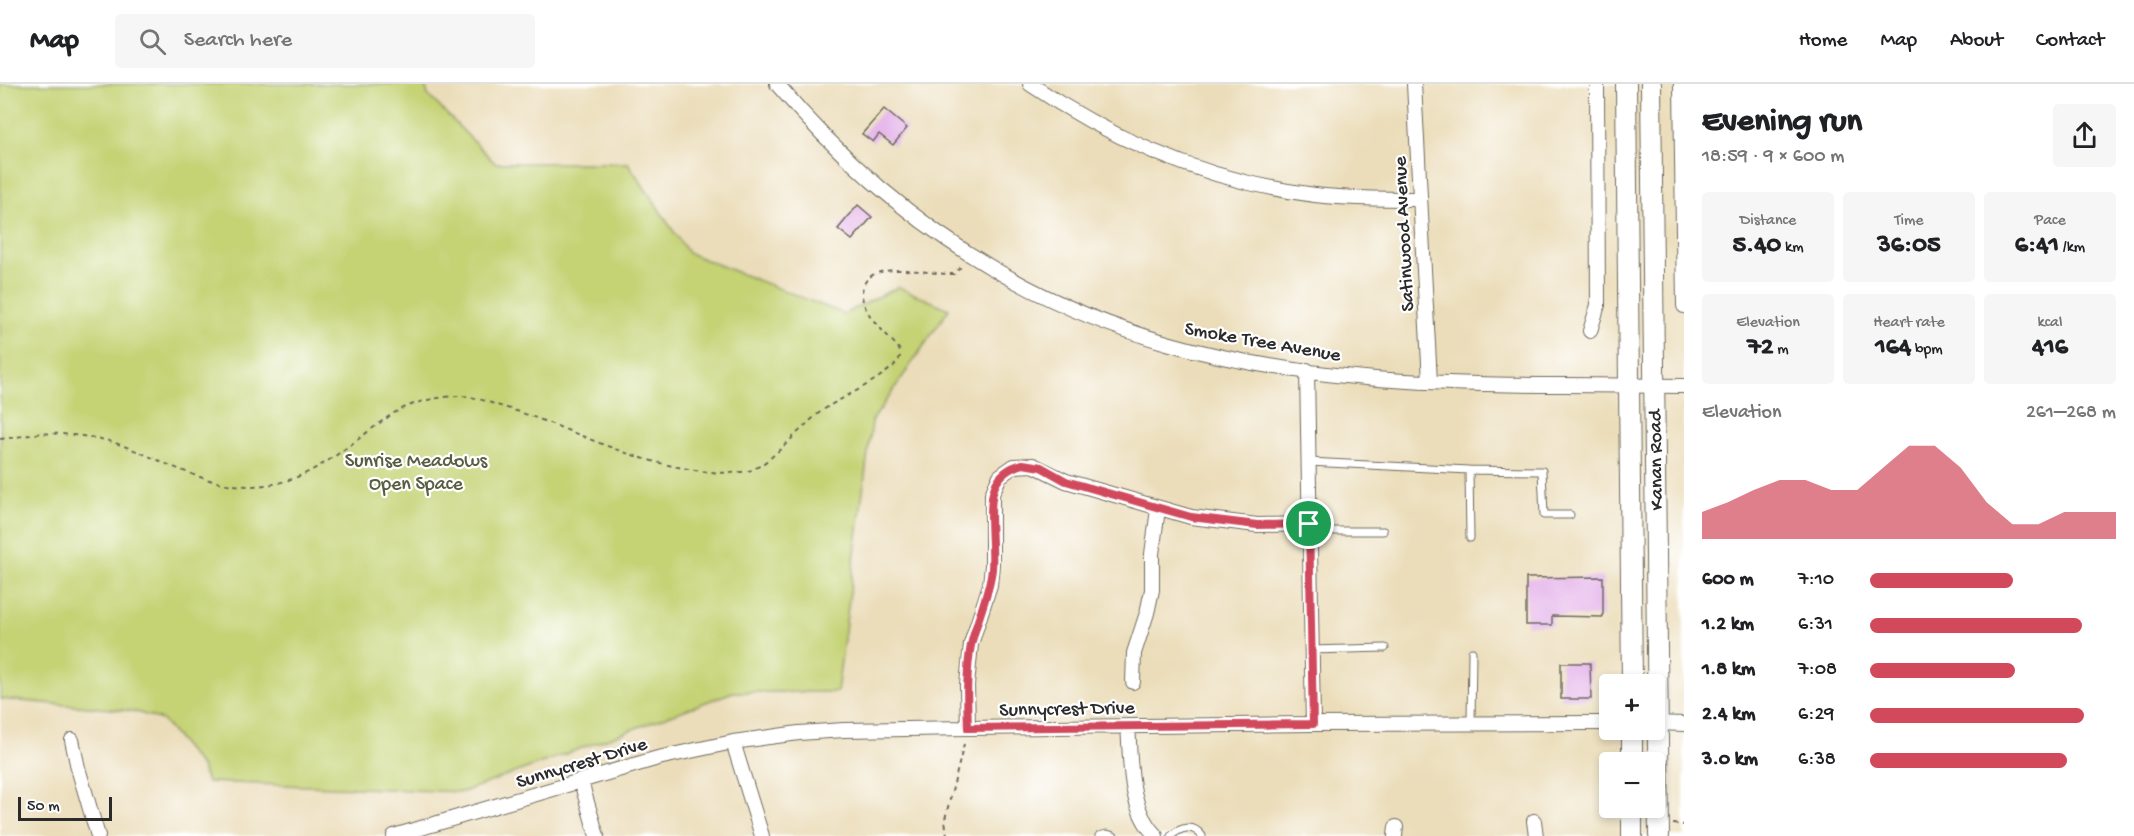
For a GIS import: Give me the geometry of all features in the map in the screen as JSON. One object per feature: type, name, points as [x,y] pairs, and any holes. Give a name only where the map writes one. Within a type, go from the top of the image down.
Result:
[{"type":"main road","name":"Kanan Road","points":[[1626,84],[1632,674]]},
{"type":"main road","name":"Kanan Road","points":[[1651,84],[1655,674]]},
{"type":"main road","name":"Kanan Road","points":[[1656,740],[1659,836]]},
{"type":"main road","points":[[1632,818],[1632,836]]},
{"type":"street","name":"Smoke Tree Avenue","points":[[777,84],[811,124],[874,185],[921,222],[1032,290],[1120,328],[1213,355],[1307,370],[1430,382],[1684,386]]},
{"type":"street","points":[[1030,84],[1067,109],[1115,136],[1162,157],[1211,174],[1265,187],[1316,195],[1367,199],[1420,199]]},
{"type":"street","name":"Satinwood Avenue","points":[[1414,84],[1430,382]]},
{"type":"street","points":[[1590,331],[1598,305],[1597,84]]},
{"type":"street","points":[[1681,84],[1684,306]]},
{"type":"street","points":[[1307,370],[1313,724]]},
{"type":"street","points":[[968,728],[967,685],[970,654],[990,585],[992,494],[995,485],[1014,466],[1033,465],[1066,481],[1191,517],[1227,523],[1309,528]]},
{"type":"street","points":[[1133,682],[1134,653],[1152,590],[1152,554],[1158,509]]},
{"type":"street","name":"Sunnycrest Drive","points":[[394,836],[431,831],[658,758],[733,742],[844,730],[1599,723]]},
{"type":"street","points":[[1665,723],[1684,723]]},
{"type":"street","points":[[1128,726],[1135,798],[1142,819],[1154,836]]},
{"type":"street","points":[[72,740],[98,836]]},
{"type":"street","points":[[733,742],[762,836]]},
{"type":"street","points":[[580,782],[597,836]]},
{"type":"street","points":[[1534,821],[1536,836]]},
{"type":"lane","points":[[1308,462],[1469,470],[1542,471],[1544,515],[1570,515]]},
{"type":"lane","points":[[1469,470],[1470,538]]},
{"type":"lane","points":[[1309,528],[1383,531]]},
{"type":"lane","points":[[1311,650],[1384,648]]},
{"type":"lane","points":[[1471,723],[1472,652]]},
{"type":"lane","points":[[1171,836],[1176,831],[1189,827],[1198,830],[1202,836]]},
{"type":"lane","points":[[1099,836],[1107,834],[1114,836]]},
{"type":"path","points":[[0,439],[49,434],[92,438],[127,448],[210,482],[246,486],[265,485],[285,482],[314,470],[364,437],[396,412],[450,396],[466,396],[522,412],[646,459],[709,471],[736,473],[751,470],[770,457],[815,415],[888,372],[898,361],[899,349],[869,315],[864,304],[861,294],[864,284],[871,275],[886,270],[954,274],[970,254]]},
{"type":"path","points":[[947,836],[945,819],[968,728]]},
{"type":"green space","name":"Sunrise Meadows Open Space","points":[[0,84],[425,84],[428,95],[495,163],[628,163],[688,253],[844,314],[898,287],[949,309],[872,421],[837,692],[733,692],[463,792],[207,782],[202,768],[162,720],[133,711],[0,699]]},
{"type":"building","points":[[884,109],[907,128],[893,145],[879,134],[873,142],[862,134]]},
{"type":"building","points":[[858,205],[872,217],[852,240],[838,229]]},
{"type":"building","points":[[1603,577],[1603,617],[1552,616],[1552,625],[1526,625],[1526,578]]},
{"type":"building","points":[[1561,663],[1590,663],[1591,699],[1561,699]]},
{"type":"route","points":[[1023,464],[1041,467],[1066,481],[1191,517],[1257,525],[1309,524],[1313,724],[968,728],[967,685],[971,644],[990,585],[992,494],[1000,476],[1014,466],[1023,464]]}]
